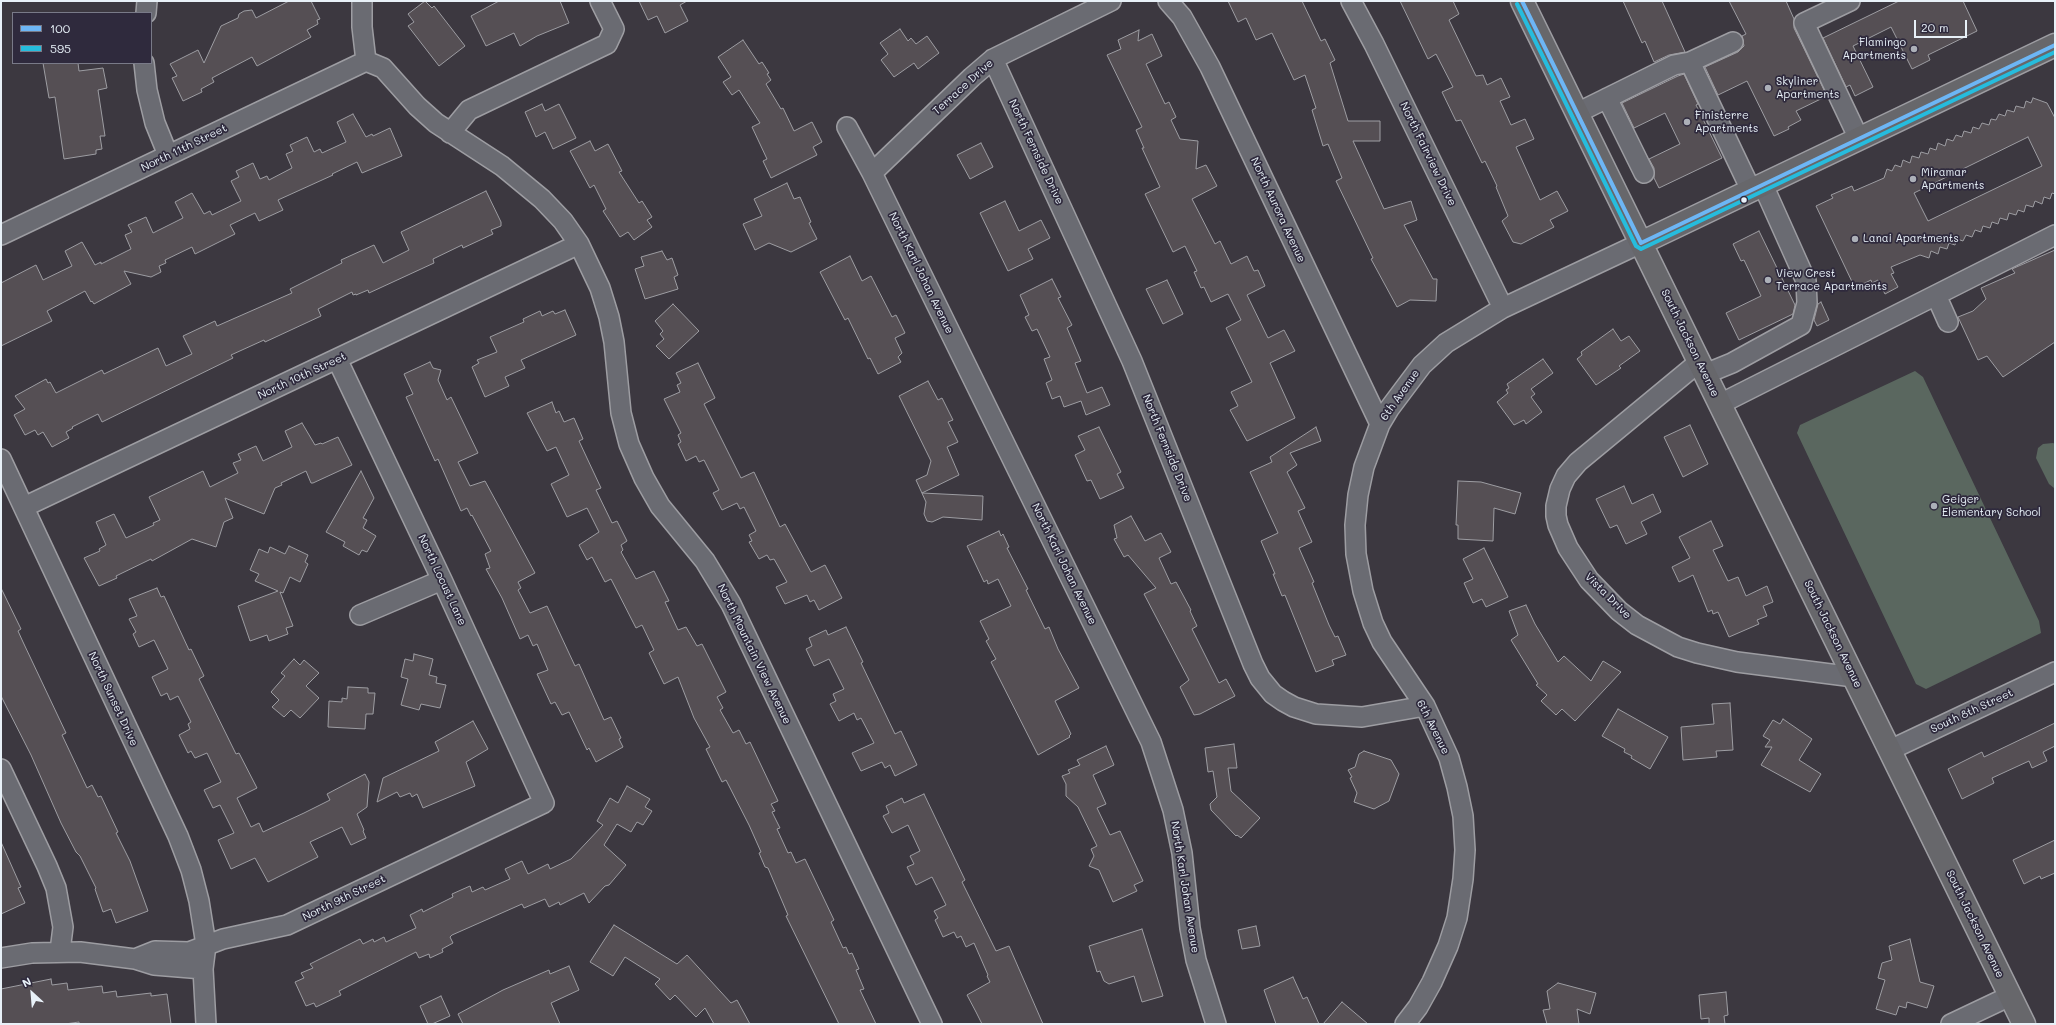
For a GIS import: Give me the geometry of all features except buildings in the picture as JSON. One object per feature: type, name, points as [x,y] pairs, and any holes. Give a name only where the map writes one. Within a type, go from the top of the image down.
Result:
[{"type":"main road","name":"South Jackson Avenue","points":[[1522,1],[2024,1024]]},
{"type":"main road","name":"6th Avenue","points":[[1641,243],[2055,45]]},
{"type":"street","points":[[146,12],[147,1]]},
{"type":"street","points":[[362,1],[362,27],[366,61]]},
{"type":"street","points":[[450,133],[469,110],[607,44],[614,29],[600,1]]},
{"type":"street","name":"Terrace Drive","points":[[872,173],[972,77],[993,59],[1111,1]]},
{"type":"street","name":"North Aurora Avenue","points":[[1168,1],[1182,16],[1210,67],[1380,424]]},
{"type":"street","name":"North Fairview Drive","points":[[1351,1],[1369,33],[1503,308]]},
{"type":"street","points":[[1850,1],[1804,23],[1859,139]]},
{"type":"street","points":[[1577,113],[1674,65],[1690,62],[1733,42]]},
{"type":"street","name":"North Fernside Drive","points":[[993,59],[1132,361],[1260,678],[1273,694],[1283,701],[1300,709],[1316,714],[1362,717],[1425,706]]},
{"type":"street","name":"North Mountain View Avenue","points":[[366,61],[383,68],[417,106],[450,133],[502,166],[542,199],[563,221],[579,244],[600,288],[609,317],[614,342],[621,413],[630,444],[644,478],[660,506],[705,561],[731,604],[932,1024]]},
{"type":"street","name":"North 11th Street","points":[[1,235],[366,61]]},
{"type":"street","name":"Vista Drive","points":[[1690,62],[1806,280],[1807,303],[1800,325],[1732,363],[1702,368],[1578,462],[1566,476],[1560,489],[1556,516],[1568,548],[1589,580],[1619,611],[1637,625],[1672,644],[1697,654],[1737,662],[1854,677]]},
{"type":"street","points":[[144,64],[155,123],[168,155]]},
{"type":"street","points":[[1608,98],[1644,173]]},
{"type":"street","name":"North Karl Johan Avenue","points":[[847,127],[872,173],[1151,742],[1173,810],[1182,853],[1190,928],[1196,960],[1216,1024]]},
{"type":"street","points":[[1720,404],[2055,235]]},
{"type":"street","name":"6th Avenue","points":[[1405,1024],[1429,988],[1448,946],[1457,918],[1464,879],[1464,836],[1457,786],[1449,758],[1425,706],[1393,660],[1373,623],[1363,591],[1356,554],[1355,525],[1358,495],[1364,467],[1380,424],[1403,388],[1422,366],[1446,343],[1503,308],[1641,243]]},
{"type":"street","name":"North 10th Street","points":[[24,507],[579,244]]},
{"type":"street","points":[[1936,296],[1948,322]]},
{"type":"street","name":"North Locust Lane","points":[[337,359],[442,580],[544,803]]},
{"type":"street","name":"North Sunset Drive","points":[[1,459],[178,836],[191,870],[199,901],[206,945],[203,969],[206,1024]]},
{"type":"street","points":[[360,615],[442,580]]},
{"type":"street","name":"South 8th Street","points":[[1890,750],[2055,672]]},
{"type":"street","points":[[1,769],[56,888],[63,927],[60,951]]},
{"type":"street","name":"North 9th Street","points":[[135,959],[155,951],[189,952],[206,945],[287,925],[544,803]]},
{"type":"street","name":"North 9th Street","points":[[1,958],[17,954],[60,951],[80,952],[135,959],[154,965],[203,969]]},
{"type":"street","points":[[1952,1024],[2010,996]]},
{"type":"shaded area","points":[[1915,371],[1923,377],[2039,621],[2041,633],[1926,689],[1916,684],[1797,433],[1800,425]]},
{"type":"shaded area","points":[[2043,444],[2055,444],[2054,488],[2049,484],[2036,458],[2038,448]]},
{"type":"transit line","name":"100","points":[[1522,1],[1641,243]]},
{"type":"transit line","name":"595","points":[[1517,4],[1636,246],[1641,249],[2055,52]]},
{"type":"transit line","name":"100","points":[[1641,243],[2055,45]]},
{"type":"place","name":"Flamingo Apartments","points":[[1914,49]]},
{"type":"place","name":"Skyliner Apartments","points":[[1768,88]]},
{"type":"place","name":"Finisterre Apartments","points":[[1687,122]]},
{"type":"place","name":"Miramar Apartments","points":[[1913,179]]},
{"type":"place","name":"Lanai Apartments","points":[[1855,239]]},
{"type":"place","name":"View Crest Terrace Apartments","points":[[1768,280]]},
{"type":"place","name":"Geiger Elementary School","points":[[1934,506]]}]
